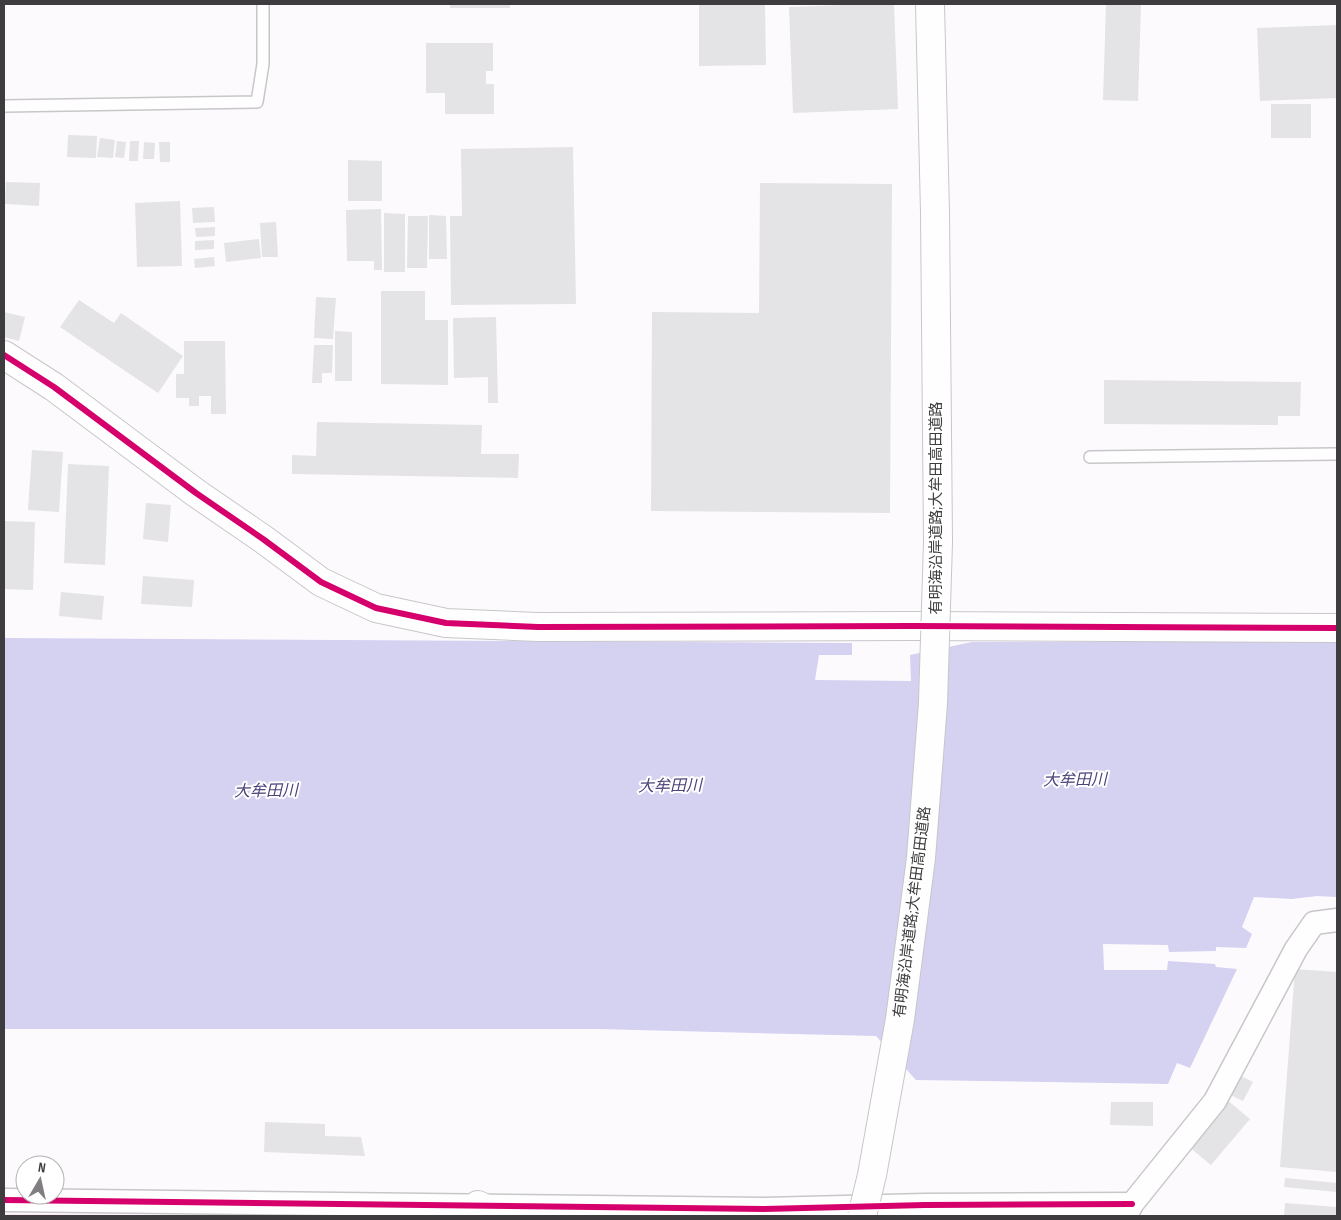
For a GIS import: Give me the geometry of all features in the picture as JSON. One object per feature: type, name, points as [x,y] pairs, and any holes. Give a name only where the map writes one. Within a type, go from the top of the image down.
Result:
[{"type":"main road","name":"有明海沿岸道路;大牟田高田道路","points":[[862,1216],[872,1175],[900,1019],[921,858],[933,703],[938,542],[935,212],[930,4]]},
{"type":"main road","points":[[4,355],[54,387],[196,493],[321,582],[376,608],[446,623],[538,627],[1337,628]]},
{"type":"street","points":[[4,1200],[490,1211],[764,1209],[925,1205],[1129,1210],[1215,1101],[1296,949],[1314,923],[1337,920]]},
{"type":"lane","points":[[4,106],[257,102],[262,64],[263,4]]},
{"type":"lane","points":[[1090,457],[1337,454]]},
{"type":"shaded area","points":[[4,1214],[276,1216],[4,1216]]},
{"type":"water","name":"大牟田川","points":[[4,638],[852,643],[852,655],[819,655],[815,680],[911,681],[910,655],[972,642],[1337,642],[1337,897],[1317,896],[1292,899],[1254,897],[1242,927],[1252,934],[1246,948],[1216,947],[1216,951],[1169,952],[1168,945],[1103,944],[1104,970],[1167,970],[1168,961],[1215,964],[1216,967],[1237,969],[1190,1068],[1177,1063],[1168,1084],[916,1080],[876,1036],[598,1029],[4,1029]]},
{"type":"building","points":[[450,4],[510,4],[510,8],[450,8]]},
{"type":"building","points":[[699,4],[765,4],[766,65],[699,66]]},
{"type":"building","points":[[894,4],[898,109],[793,113],[789,7]]},
{"type":"building","points":[[1106,4],[1141,4],[1138,101],[1103,100]]},
{"type":"building","points":[[1337,25],[1337,98],[1260,101],[1257,28]]},
{"type":"building","points":[[426,43],[493,43],[493,71],[486,71],[486,84],[494,84],[494,114],[445,114],[445,93],[426,93]]},
{"type":"building","points":[[1271,104],[1311,104],[1311,138],[1271,138]]},
{"type":"building","points":[[68,135],[97,136],[96,158],[67,157]]},
{"type":"building","points":[[100,138],[115,140],[113,158],[97,157]]},
{"type":"building","points":[[117,141],[126,142],[124,158],[115,157]]},
{"type":"building","points":[[130,141],[139,141],[138,161],[129,161]]},
{"type":"building","points":[[144,142],[155,143],[154,159],[143,159]]},
{"type":"building","points":[[159,142],[170,142],[170,162],[160,162]]},
{"type":"building","points":[[573,147],[576,304],[451,305],[450,216],[462,216],[461,149]]},
{"type":"building","points":[[348,160],[382,161],[382,201],[348,201]]},
{"type":"building","points":[[6,182],[40,183],[39,206],[5,204]]},
{"type":"building","points":[[760,183],[892,184],[890,513],[651,511],[652,312],[759,313]]},
{"type":"building","points":[[180,201],[182,266],[137,267],[135,203]]},
{"type":"building","points":[[214,207],[215,222],[193,223],[192,208]]},
{"type":"building","points":[[381,209],[382,270],[374,270],[374,261],[347,261],[346,210]]},
{"type":"building","points":[[384,213],[405,214],[405,272],[384,272]]},
{"type":"building","points":[[429,215],[446,216],[447,259],[429,259]]},
{"type":"building","points":[[408,216],[428,216],[427,268],[407,268]]},
{"type":"building","points":[[276,222],[278,257],[262,257],[260,223]]},
{"type":"building","points":[[215,227],[215,236],[196,237],[195,228]]},
{"type":"building","points":[[259,239],[261,258],[226,262],[224,243]]},
{"type":"building","points":[[214,240],[214,249],[195,250],[195,241]]},
{"type":"building","points":[[214,257],[215,266],[195,268],[194,259]]},
{"type":"building","points":[[381,291],[425,291],[425,320],[448,320],[448,385],[381,384]]},
{"type":"building","points":[[316,297],[336,298],[333,339],[314,338]]},
{"type":"building","points":[[79,300],[114,323],[121,313],[183,356],[158,393],[60,327]]},
{"type":"building","points":[[4,312],[25,317],[19,341],[4,337]]},
{"type":"building","points":[[496,317],[498,403],[488,403],[488,377],[454,378],[453,318]]},
{"type":"building","points":[[335,331],[352,332],[352,381],[335,381]]},
{"type":"building","points":[[184,341],[225,341],[226,414],[211,414],[211,396],[199,396],[199,406],[189,406],[189,398],[176,398],[176,374],[184,374]]},
{"type":"building","points":[[314,345],[333,345],[332,373],[322,373],[322,383],[312,383]]},
{"type":"building","points":[[1104,380],[1301,382],[1300,416],[1278,416],[1278,425],[1104,424]]},
{"type":"building","points":[[317,422],[482,425],[481,454],[519,454],[518,478],[292,474],[292,455],[316,456]]},
{"type":"building","points":[[32,450],[63,452],[59,512],[28,510]]},
{"type":"building","points":[[68,464],[109,466],[105,565],[64,563]]},
{"type":"building","points":[[146,503],[171,505],[168,542],[143,539]]},
{"type":"building","points":[[4,521],[35,522],[33,590],[4,589]]},
{"type":"building","points":[[143,576],[194,580],[192,607],[141,604]]},
{"type":"building","points":[[61,592],[104,596],[102,620],[59,616]]},
{"type":"building","points":[[1295,969],[1337,972],[1337,1172],[1280,1167]]},
{"type":"building","points":[[1237,1074],[1253,1082],[1243,1101],[1228,1094]]},
{"type":"building","points":[[1227,1100],[1250,1119],[1211,1165],[1188,1146]]},
{"type":"building","points":[[1111,1102],[1153,1102],[1153,1126],[1110,1125]]},
{"type":"building","points":[[265,1122],[325,1124],[325,1136],[361,1137],[365,1156],[264,1152]]},
{"type":"building","points":[[1285,1178],[1337,1183],[1337,1192],[1284,1187]]},
{"type":"building","points":[[1285,1203],[1337,1207],[1337,1216],[1284,1216]]},
{"type":"cycle path","points":[[4,355],[54,387],[196,493],[321,582],[376,608],[446,623],[538,627],[1337,628]]},
{"type":"cycle path","points":[[4,1200],[764,1209],[925,1205],[1132,1204]]}]
